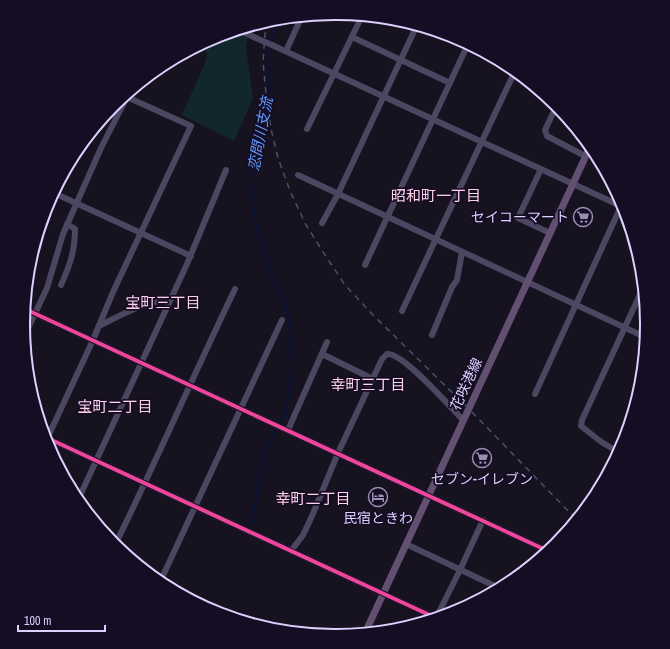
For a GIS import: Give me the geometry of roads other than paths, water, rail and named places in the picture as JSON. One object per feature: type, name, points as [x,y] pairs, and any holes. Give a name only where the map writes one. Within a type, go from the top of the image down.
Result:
[{"type":"main road","name":"花咲港線","points":[[368,627],[586,156]]},
{"type":"street","points":[[307,129],[359,21]]},
{"type":"street","points":[[286,51],[299,23]]},
{"type":"street","points":[[322,223],[338,194],[415,30]]},
{"type":"street","points":[[246,33],[613,202]]},
{"type":"street","points":[[352,37],[450,83]]},
{"type":"street","points":[[365,265],[466,49]]},
{"type":"street","points":[[402,311],[512,77]]},
{"type":"street","points":[[50,430],[93,340],[113,292],[191,126],[133,97]]},
{"type":"street","points":[[30,324],[47,288],[58,247],[67,224],[101,148],[122,107]]},
{"type":"street","points":[[553,113],[545,130],[548,136],[586,156]]},
{"type":"street","points":[[541,169],[518,218],[550,233]]},
{"type":"street","points":[[81,493],[191,256],[226,170]]},
{"type":"street","points":[[298,175],[639,334]]},
{"type":"street","points":[[60,196],[191,256]]},
{"type":"street","points":[[535,394],[618,214]]},
{"type":"street","points":[[61,285],[70,266],[74,249],[75,229],[67,224]]},
{"type":"street","points":[[432,336],[452,287],[457,280],[462,252]]},
{"type":"street","points":[[118,538],[235,289]]},
{"type":"street","points":[[613,449],[581,426],[582,420],[638,298]]},
{"type":"street","points":[[99,326],[160,300],[171,299]]},
{"type":"street","points":[[31,311],[541,548]]},
{"type":"street","points":[[163,576],[282,320]]},
{"type":"street","points":[[288,430],[327,342]]},
{"type":"street","points":[[322,354],[374,379]]},
{"type":"street","points":[[291,551],[303,535],[338,453],[374,379],[382,358],[387,354],[395,356],[427,382],[463,420]]},
{"type":"street","points":[[54,442],[428,614]]},
{"type":"street","points":[[440,611],[483,520]]},
{"type":"street","points":[[406,544],[492,585]]},
{"type":"waterway","name":"恋問川支流","points":[[271,43],[273,27]]},
{"type":"waterway","name":"恋問川支流","points":[[270,47],[267,113],[255,153],[251,180],[256,226],[270,273],[285,301],[289,323],[292,370],[286,413],[279,424]]},
{"type":"waterway","name":"恋問川支流","points":[[252,524],[266,449],[277,427]]},
{"type":"railway","points":[[265,28],[263,62],[271,129],[278,158],[290,191],[306,225],[345,285],[572,515]]},
{"type":"place","name":"セイコーマート","points":[[583,217]]},
{"type":"place","name":"セブン-イレブン","points":[[482,458]]},
{"type":"place","name":"民宿ときわ","points":[[378,497]]},
{"type":"district","name":"昭和町一丁目","points":[[436,195]]},
{"type":"district","name":"宝町三丁目","points":[[163,302]]},
{"type":"district","name":"幸町三丁目","points":[[368,384]]},
{"type":"district","name":"宝町二丁目","points":[[115,406]]},
{"type":"district","name":"幸町二丁目","points":[[313,498]]}]
